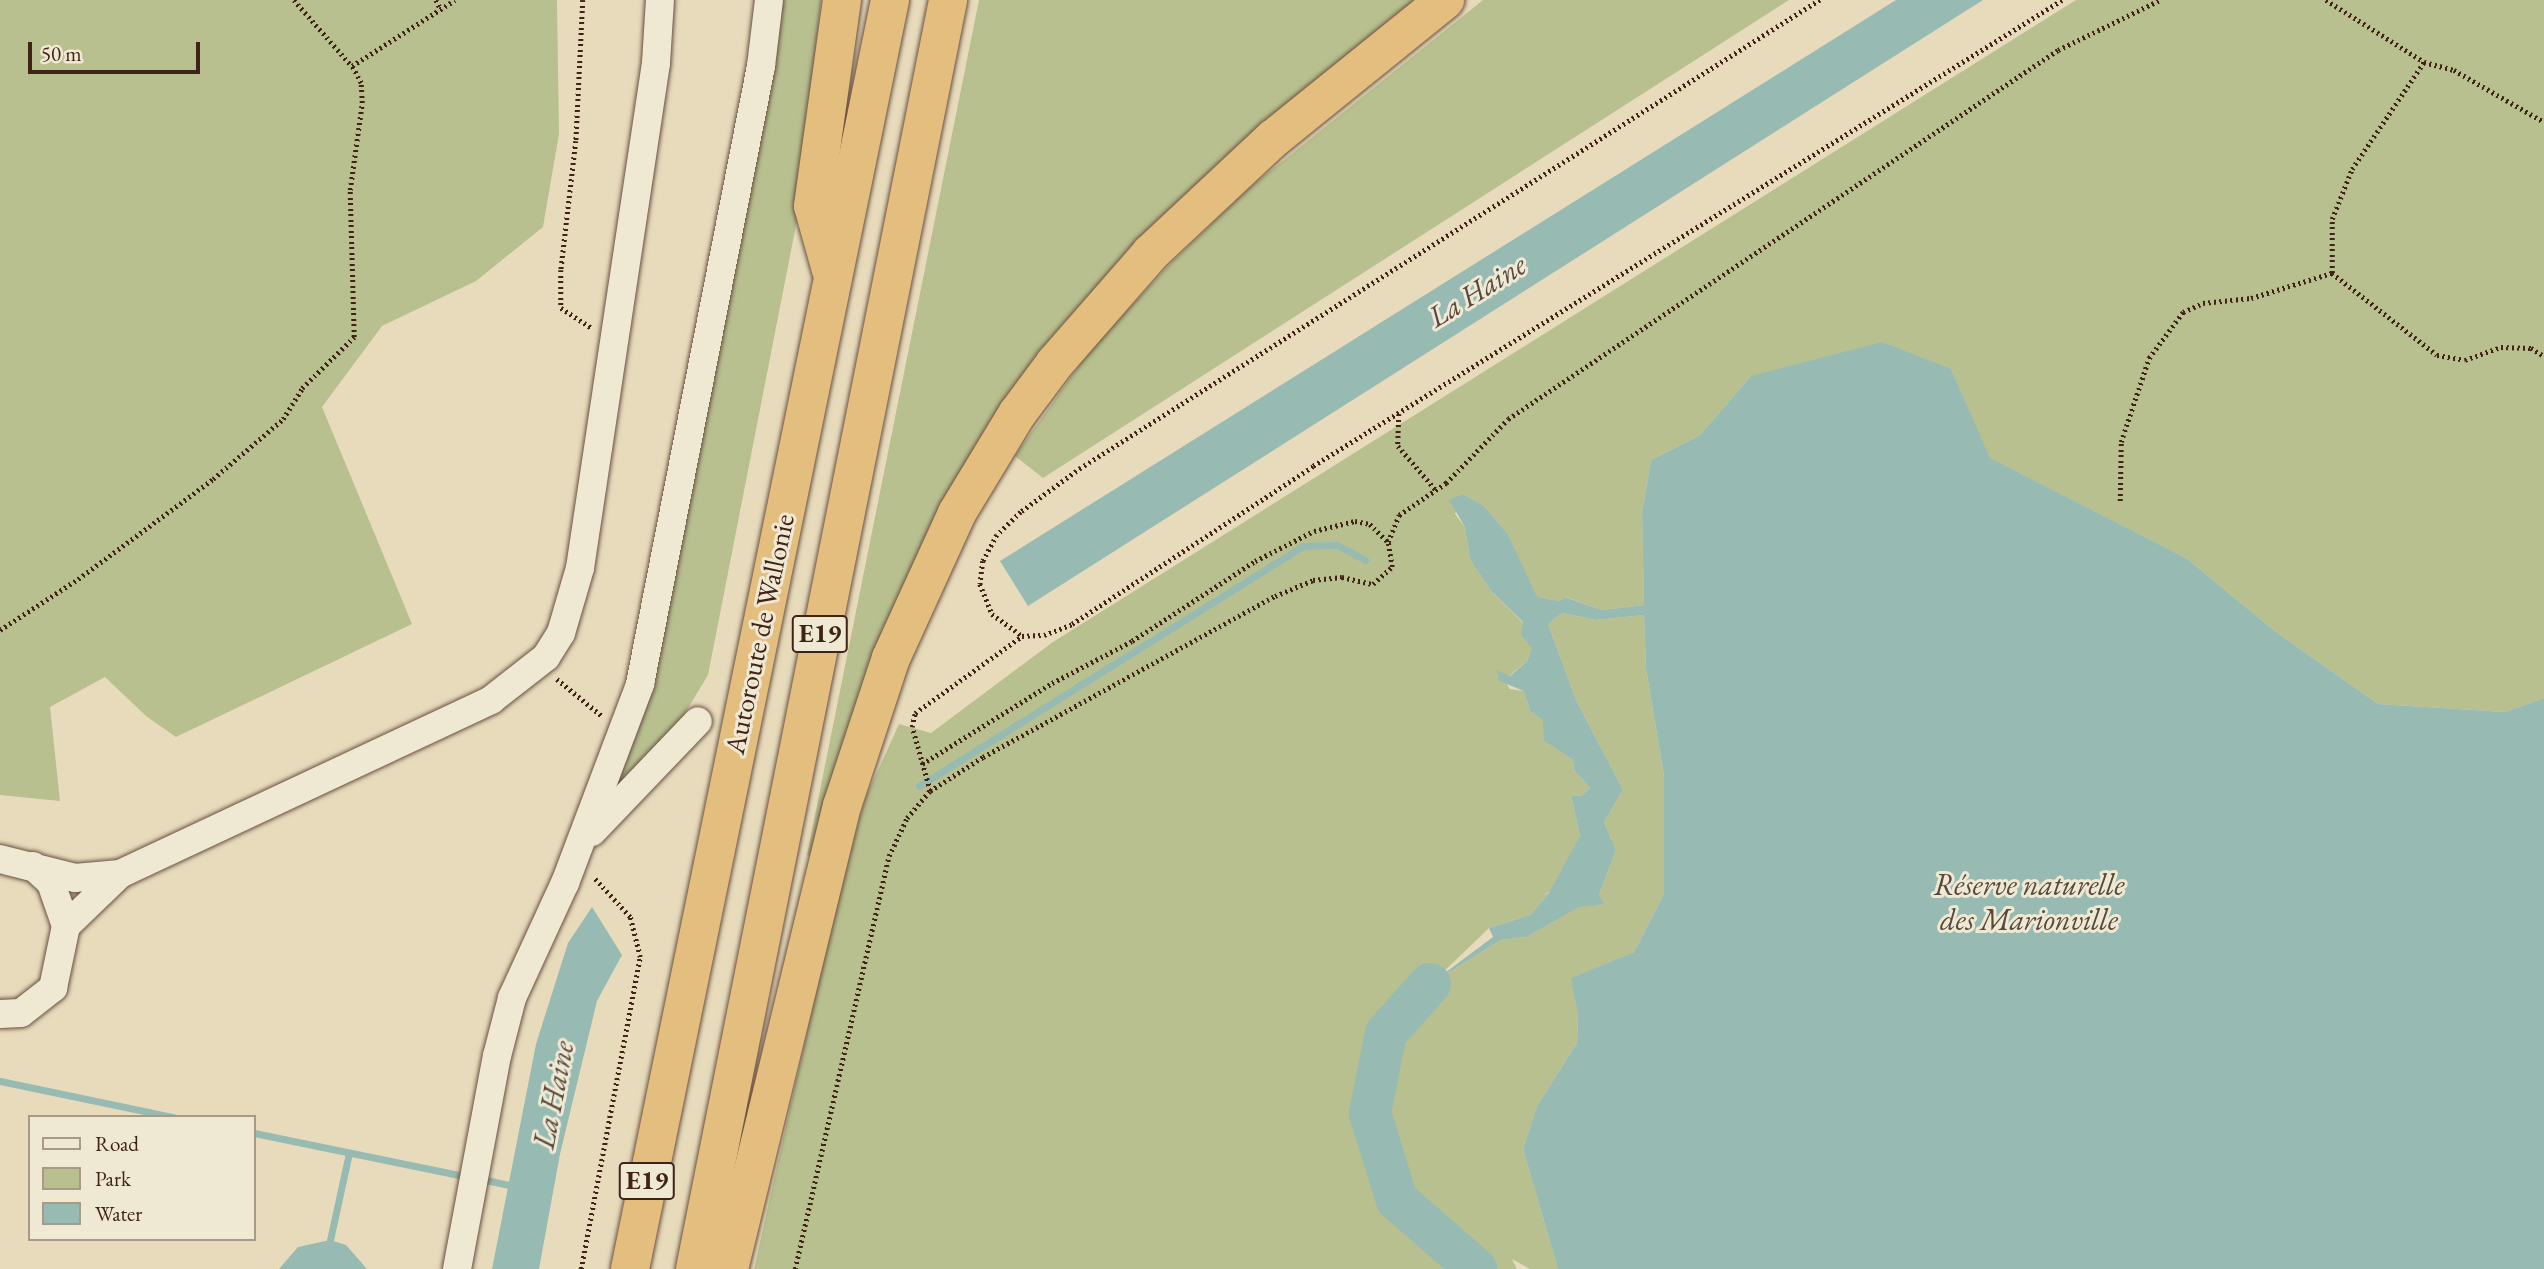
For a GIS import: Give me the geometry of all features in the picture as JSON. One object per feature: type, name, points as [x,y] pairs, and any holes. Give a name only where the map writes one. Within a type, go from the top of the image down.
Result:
[{"type":"highway","name":"Autoroute de Wallonie","points":[[630,1269],[890,0]]},
{"type":"highway","name":"Autoroute de Wallonie","points":[[695,1269],[948,0]]},
{"type":"highway","points":[[729,1269],[842,806],[891,658],[957,513],[1017,414],[1055,363],[1151,253],[1274,138],[1445,0]]},
{"type":"highway","points":[[832,275],[813,206],[837,8]]},
{"type":"street","points":[[66,926],[120,874],[491,700],[546,657],[572,608],[656,63],[660,0]]},
{"type":"street","points":[[457,1269],[473,1179],[512,999],[575,858],[640,684],[660,599],[761,66],[769,0]]},
{"type":"street","points":[[575,858],[598,824],[698,721]]},
{"type":"street","points":[[0,859],[75,878],[120,874]]},
{"type":"street","points":[[0,1014],[28,1009],[53,988],[66,926],[51,883],[33,866]]},
{"type":"path","points":[[0,630],[78,579],[213,479],[283,419],[302,388],[354,337],[350,190],[362,103],[361,83],[352,66],[294,0]]},
{"type":"path","points":[[436,0],[442,10]]},
{"type":"path","points":[[352,66],[455,0]]},
{"type":"path","points":[[583,0],[576,141],[561,270],[561,308],[614,339]]},
{"type":"path","points":[[1022,636],[992,614],[980,584],[983,561],[997,535],[1021,512],[1081,468],[1820,0]]},
{"type":"path","points":[[930,791],[912,727],[915,713],[1022,636],[1044,635],[1072,625],[1399,413],[2062,0]]},
{"type":"path","points":[[795,1269],[889,856],[907,818],[930,791],[983,757],[1275,596],[1313,580],[1342,577],[1373,584],[1392,567],[1388,542],[1399,516],[1436,490],[1508,419],[2058,50],[2160,0]]},
{"type":"path","points":[[2326,0],[2424,62],[2454,70],[2544,122]]},
{"type":"path","points":[[2332,272],[2332,219],[2352,169],[2424,62]]},
{"type":"path","points":[[2332,272],[2437,355],[2466,359],[2501,347],[2531,348],[2544,356]]},
{"type":"path","points":[[2120,501],[2121,442],[2149,358],[2183,312],[2203,303],[2251,298],[2332,272]]},
{"type":"path","points":[[1399,413],[1398,446],[1436,490]]},
{"type":"path","points":[[922,764],[1052,683],[1132,641],[1255,561],[1314,531],[1355,521],[1370,524],[1388,542]]},
{"type":"path","points":[[546,657],[561,685],[615,728],[616,749]]},
{"type":"path","points":[[575,858],[630,917],[640,957],[581,1269]]},
{"type":"green space","points":[[0,0],[557,0],[559,134],[543,227],[476,281],[382,326],[322,407],[412,624],[176,737],[146,716],[105,677],[50,707],[60,801],[0,795]]},
{"type":"green space","points":[[772,0],[821,0],[798,215],[708,675],[679,723],[600,809]]},
{"type":"green space","points":[[979,0],[1425,0],[979,446],[817,859],[807,855]]},
{"type":"green space","points":[[1483,0],[1789,0],[1043,478],[1015,456],[1090,350],[1173,261],[1249,188]]},
{"type":"green space","points":[[2076,0],[2544,0],[2544,698],[2505,712],[2378,704],[2276,632],[2186,558],[1989,458],[1951,369],[1751,376],[1700,435],[1651,460],[1642,512],[1644,605],[1602,610],[1566,597],[1560,601],[1536,597],[1508,534],[1483,505],[1463,494],[1455,514],[1465,527],[1470,560],[1492,592],[1523,623],[1532,648],[1527,661],[1509,676],[1498,671],[1510,689],[1524,691],[1530,711],[1544,720],[1544,741],[1573,760],[1574,770],[1590,788],[1581,796],[1571,795],[1580,836],[1574,849],[1577,883],[1541,895],[1549,893],[1530,915],[1489,928],[1433,982],[1501,940],[1527,937],[1599,895],[1616,850],[1604,822],[1623,790],[1576,700],[1548,624],[1562,613],[1596,620],[1644,615],[1646,669],[1664,776],[1664,894],[1634,952],[1572,978],[1578,1016],[1577,1043],[1537,1106],[1523,1149],[1558,1269],[1530,1269],[1512,1259],[1517,1269],[754,1269],[835,908],[864,801],[899,724],[931,733],[1053,642]]},
{"type":"water","name":"La Haine","points":[[1896,0],[1983,0],[1028,606],[1000,561]]},
{"type":"water","name":"Réserve naturelle des Marionville","points":[[1882,342],[1951,369],[1990,458],[2186,558],[2276,632],[2378,704],[2505,712],[2544,698],[2544,1269],[1558,1269],[1523,1149],[1537,1106],[1577,1043],[1578,1016],[1571,978],[1634,952],[1664,894],[1664,776],[1646,669],[1644,615],[1596,620],[1562,613],[1548,624],[1576,700],[1623,790],[1604,822],[1616,850],[1599,895],[1604,904],[1579,907],[1527,937],[1501,940],[1430,984],[1493,937],[1489,928],[1530,915],[1549,893],[1580,836],[1571,795],[1581,796],[1590,788],[1574,770],[1573,760],[1544,741],[1543,720],[1530,711],[1524,691],[1499,681],[1497,670],[1510,676],[1527,661],[1532,648],[1521,635],[1523,622],[1492,592],[1470,560],[1465,527],[1449,500],[1463,494],[1483,505],[1508,534],[1537,597],[1560,601],[1565,597],[1602,610],[1644,605],[1642,512],[1651,460],[1700,435],[1751,376]]},
{"type":"water","name":"La Haine","points":[[592,907],[622,955],[597,1001],[560,1154],[539,1269],[492,1269],[536,1044],[568,943]]},
{"type":"water","points":[[330,1240],[346,1245],[367,1269],[279,1269],[298,1247]]},
{"type":"waterway","points":[[919,786],[1303,546],[1337,545],[1365,560]]},
{"type":"waterway","points":[[1430,984],[1386,1033],[1370,1113],[1397,1200],[1476,1269]]},
{"type":"waterway","points":[[0,1081],[163,1115]]},
{"type":"waterway","points":[[256,1133],[469,1177]]},
{"type":"waterway","points":[[330,1240],[349,1153]]},
{"type":"waterway","points":[[481,1179],[514,1186]]}]
